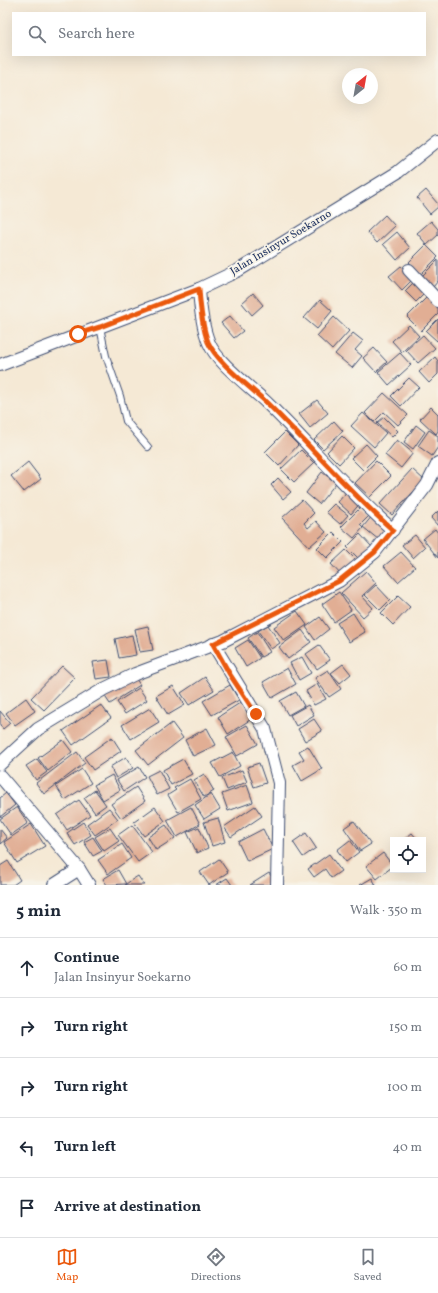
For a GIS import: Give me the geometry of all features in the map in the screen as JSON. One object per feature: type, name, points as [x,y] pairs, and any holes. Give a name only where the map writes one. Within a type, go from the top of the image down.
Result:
[{"type":"street","name":"Jalan Insinyur Soekarno","points":[[0,365],[199,289],[239,270],[398,172],[438,140]]},
{"type":"street","points":[[409,270],[438,301]]},
{"type":"street","points":[[199,289],[201,311],[208,342],[220,358],[270,406],[374,513],[393,530]]},
{"type":"street","points":[[0,764],[38,729],[104,689],[135,674],[218,643],[339,581],[375,552],[427,485],[438,463]]},
{"type":"street","points":[[218,643],[265,729],[279,783],[277,885]]},
{"type":"street","points":[[0,776],[79,869],[89,885]]},
{"type":"street","points":[[54,885],[79,869]]},
{"type":"lane","points":[[100,327],[106,356],[120,396],[126,421],[148,447]]},
{"type":"building","points":[[426,190],[438,204],[438,207],[430,214],[417,198]]},
{"type":"building","points":[[385,215],[395,226],[377,243],[367,232]]},
{"type":"building","points":[[431,221],[438,229],[438,235],[427,245],[417,233]]},
{"type":"building","points":[[397,232],[410,248],[397,260],[383,244]]},
{"type":"building","points":[[426,245],[438,257],[421,274],[409,262]]},
{"type":"building","points":[[438,260],[438,281],[433,287],[422,276]]},
{"type":"building","points":[[401,266],[413,279],[402,290],[389,276]]},
{"type":"building","points":[[416,280],[427,291],[416,302],[405,291]]},
{"type":"building","points":[[253,293],[263,305],[252,315],[242,303]]},
{"type":"building","points":[[430,294],[438,302],[438,314],[421,331],[407,317]]},
{"type":"building","points":[[320,300],[332,311],[317,329],[304,318]]},
{"type":"building","points":[[230,316],[243,331],[234,338],[221,323]]},
{"type":"building","points":[[334,317],[349,331],[332,350],[317,336]]},
{"type":"building","points":[[438,319],[438,340],[437,341],[426,331]]},
{"type":"building","points":[[409,325],[419,336],[402,352],[392,341]]},
{"type":"building","points":[[353,333],[363,341],[355,350],[362,356],[352,368],[335,354]]},
{"type":"building","points":[[423,335],[435,348],[418,363],[406,350]]},
{"type":"building","points":[[374,348],[387,362],[376,372],[363,358]]},
{"type":"building","points":[[400,353],[411,365],[389,385],[378,372]]},
{"type":"building","points":[[435,357],[438,361],[438,374],[429,383],[419,372]]},
{"type":"building","points":[[409,378],[419,387],[401,406],[391,396]]},
{"type":"building","points":[[384,393],[408,415],[398,425],[384,412],[374,422],[365,413]]},
{"type":"building","points":[[317,400],[328,413],[310,428],[299,414]]},
{"type":"building","points":[[431,407],[438,414],[438,431],[436,434],[420,419]]},
{"type":"building","points":[[363,413],[386,433],[374,447],[351,426]]},
{"type":"building","points":[[384,417],[398,431],[392,437],[377,423]]},
{"type":"building","points":[[334,421],[343,431],[323,449],[314,440]]},
{"type":"building","points":[[416,425],[425,432],[413,449],[404,442]]},
{"type":"building","points":[[429,430],[438,436],[438,447],[432,456],[418,446]]},
{"type":"building","points":[[285,432],[298,445],[279,466],[265,452]]},
{"type":"building","points":[[342,436],[354,448],[339,464],[327,452]]},
{"type":"building","points":[[397,440],[413,453],[401,468],[385,455]]},
{"type":"building","points":[[366,444],[377,456],[363,470],[351,458]]},
{"type":"building","points":[[301,450],[314,463],[294,482],[281,469]]},
{"type":"building","points":[[376,461],[391,476],[370,497],[355,483]]},
{"type":"building","points":[[28,462],[41,479],[24,492],[11,476]]},
{"type":"building","points":[[412,469],[424,480],[392,515],[380,504]]},
{"type":"building","points":[[322,472],[336,483],[319,504],[306,493]]},
{"type":"building","points":[[278,478],[291,492],[283,499],[271,485]]},
{"type":"building","points":[[349,489],[362,501],[351,514],[338,502]]},
{"type":"building","points":[[302,500],[314,513],[304,523],[308,528],[316,521],[326,532],[309,547],[282,518]]},
{"type":"building","points":[[334,504],[348,515],[340,524],[326,512]]},
{"type":"building","points":[[360,508],[369,516],[360,525],[363,528],[354,538],[341,527]]},
{"type":"building","points":[[438,511],[438,526],[431,518]]},
{"type":"building","points":[[373,515],[389,529],[379,540],[363,527]]},
{"type":"building","points":[[435,529],[438,533],[438,558],[423,539]]},
{"type":"building","points":[[333,532],[343,542],[327,558],[317,548]]},
{"type":"building","points":[[360,534],[372,547],[359,559],[347,547]]},
{"type":"building","points":[[415,535],[425,547],[413,558],[402,545]]},
{"type":"building","points":[[346,550],[356,560],[341,575],[331,564]]},
{"type":"building","points":[[401,552],[415,567],[398,582],[384,566]]},
{"type":"building","points":[[366,571],[376,583],[362,596],[373,608],[363,617],[341,593]]},
{"type":"building","points":[[376,585],[390,600],[380,610],[365,595]]},
{"type":"building","points":[[339,592],[351,610],[334,622],[322,604]]},
{"type":"building","points":[[398,596],[410,607],[393,625],[381,613]]},
{"type":"building","points":[[297,611],[307,625],[284,641],[274,627]]},
{"type":"building","points":[[353,613],[365,632],[349,642],[337,623]]},
{"type":"building","points":[[320,617],[329,629],[315,640],[306,627]]},
{"type":"building","points":[[268,625],[280,643],[271,649],[258,631]]},
{"type":"building","points":[[148,626],[153,650],[140,652],[135,629]]},
{"type":"building","points":[[302,630],[311,642],[288,659],[279,647]]},
{"type":"building","points":[[257,632],[270,652],[261,657],[248,638]]},
{"type":"building","points":[[132,635],[136,655],[119,658],[115,639]]},
{"type":"building","points":[[248,640],[260,658],[246,667],[235,648]]},
{"type":"building","points":[[319,645],[330,660],[317,669],[306,654]]},
{"type":"building","points":[[302,657],[311,673],[299,680],[290,663]]},
{"type":"building","points":[[108,660],[111,677],[96,679],[93,662]]},
{"type":"building","points":[[343,664],[351,674],[340,683],[331,673]]},
{"type":"building","points":[[62,666],[75,678],[44,710],[31,698]]},
{"type":"building","points":[[287,668],[296,684],[272,698],[263,682]]},
{"type":"building","points":[[328,670],[341,689],[329,697],[315,678]]},
{"type":"building","points":[[134,676],[140,685],[110,704],[104,695]]},
{"type":"building","points":[[205,677],[214,690],[189,705],[181,693]]},
{"type":"building","points":[[317,684],[326,699],[314,705],[306,691]]},
{"type":"building","points":[[230,685],[239,700],[212,715],[203,701]]},
{"type":"building","points":[[173,686],[185,705],[168,715],[156,696]]},
{"type":"building","points":[[139,688],[147,700],[125,714],[117,702]]},
{"type":"building","points":[[296,692],[304,706],[288,715],[280,701]]},
{"type":"building","points":[[26,698],[35,711],[15,725],[6,713]]},
{"type":"building","points":[[243,701],[253,718],[228,734],[218,717]]},
{"type":"building","points":[[101,705],[111,718],[73,745],[63,731]]},
{"type":"building","points":[[308,705],[314,715],[296,726],[290,715]]},
{"type":"building","points":[[150,708],[159,722],[131,739],[122,725]]},
{"type":"building","points":[[0,711],[10,723],[3,729],[0,725]]},
{"type":"building","points":[[314,719],[322,731],[305,741],[298,729]]},
{"type":"building","points":[[172,723],[183,738],[148,765],[136,750]]},
{"type":"building","points":[[247,725],[258,744],[237,756],[226,737]]},
{"type":"building","points":[[207,728],[216,745],[193,756],[185,740]]},
{"type":"building","points":[[112,737],[121,751],[93,770],[84,757]]},
{"type":"building","points":[[63,740],[72,752],[48,771],[38,758]]},
{"type":"building","points":[[308,746],[322,769],[302,781],[293,765],[304,759],[299,751]]},
{"type":"building","points":[[77,752],[85,763],[44,794],[36,783]]},
{"type":"building","points":[[233,752],[240,766],[220,777],[212,763]]},
{"type":"building","points":[[126,757],[133,768],[116,778],[110,767]]},
{"type":"building","points":[[37,759],[47,772],[36,780],[26,766]]},
{"type":"building","points":[[183,759],[192,774],[171,785],[163,770]]},
{"type":"building","points":[[259,763],[266,783],[254,787],[247,767]]},
{"type":"building","points":[[139,767],[145,777],[124,791],[117,780]]},
{"type":"building","points":[[82,769],[91,783],[65,800],[56,786]]},
{"type":"building","points":[[159,770],[169,789],[157,795],[147,776]]},
{"type":"building","points":[[242,770],[247,782],[227,790],[222,778]]},
{"type":"building","points":[[204,774],[214,791],[204,797],[194,780]]},
{"type":"building","points":[[112,775],[120,790],[103,800],[94,785]]},
{"type":"building","points":[[190,779],[201,799],[178,812],[168,795],[176,790],[174,788]]},
{"type":"building","points":[[247,785],[253,802],[228,811],[222,794]]},
{"type":"building","points":[[136,787],[145,801],[121,818],[111,804]]},
{"type":"building","points":[[95,790],[106,805],[95,813],[84,798]]},
{"type":"building","points":[[6,793],[15,805],[0,817],[0,798]]},
{"type":"building","points":[[211,794],[220,809],[204,819],[195,805]]},
{"type":"building","points":[[79,800],[90,815],[67,830],[57,815]]},
{"type":"building","points":[[255,806],[262,816],[231,837],[224,827]]},
{"type":"building","points":[[17,807],[28,823],[11,835],[0,819]]},
{"type":"building","points":[[155,807],[165,821],[144,836],[134,822]]},
{"type":"building","points":[[191,807],[200,824],[177,837],[167,820]]},
{"type":"building","points":[[109,808],[118,819],[95,835],[87,824]]},
{"type":"building","points":[[218,818],[225,842],[212,846],[204,822]]},
{"type":"building","points":[[354,821],[371,844],[360,851],[344,828]]},
{"type":"building","points":[[83,822],[91,835],[75,845],[67,833]]},
{"type":"building","points":[[31,824],[45,846],[17,863],[4,842]]},
{"type":"building","points":[[132,825],[152,852],[138,862],[118,835]]},
{"type":"building","points":[[166,825],[175,838],[156,850],[148,837]]},
{"type":"building","points":[[199,827],[208,848],[197,853],[187,832]]},
{"type":"building","points":[[110,828],[119,841],[104,851],[95,837]]},
{"type":"building","points":[[0,829],[7,838],[0,844]]},
{"type":"building","points":[[263,829],[273,849],[247,861],[238,842]]},
{"type":"building","points":[[306,833],[316,848],[303,857],[293,842]]},
{"type":"building","points":[[412,833],[415,837],[407,837]]},
{"type":"building","points":[[93,837],[102,851],[93,856],[84,842]]},
{"type":"building","points":[[350,840],[359,852],[346,862],[337,850]]},
{"type":"building","points":[[122,844],[131,858],[108,874],[98,860]]},
{"type":"building","points":[[383,853],[390,862],[390,868],[377,879],[366,866]]},
{"type":"building","points":[[329,854],[341,871],[331,878],[325,869],[314,877],[308,869]]},
{"type":"building","points":[[219,859],[228,872],[209,885],[200,872]]},
{"type":"building","points":[[8,861],[20,880],[13,885],[0,885],[0,866]]},
{"type":"building","points":[[118,870],[126,884],[107,885],[103,879]]},
{"type":"building","points":[[269,873],[275,882],[270,885],[250,885]]},
{"type":"building","points":[[138,876],[144,885],[125,885],[130,881]]},
{"type":"building","points":[[227,878],[232,885],[216,885]]},
{"type":"building","points":[[372,878],[376,885],[360,885]]},
{"type":"route","points":[[78,334],[199,289],[201,311],[208,342],[220,358],[270,406],[374,513],[393,530],[375,552],[339,581],[223,641],[213,644],[229,673],[256,714]]}]
